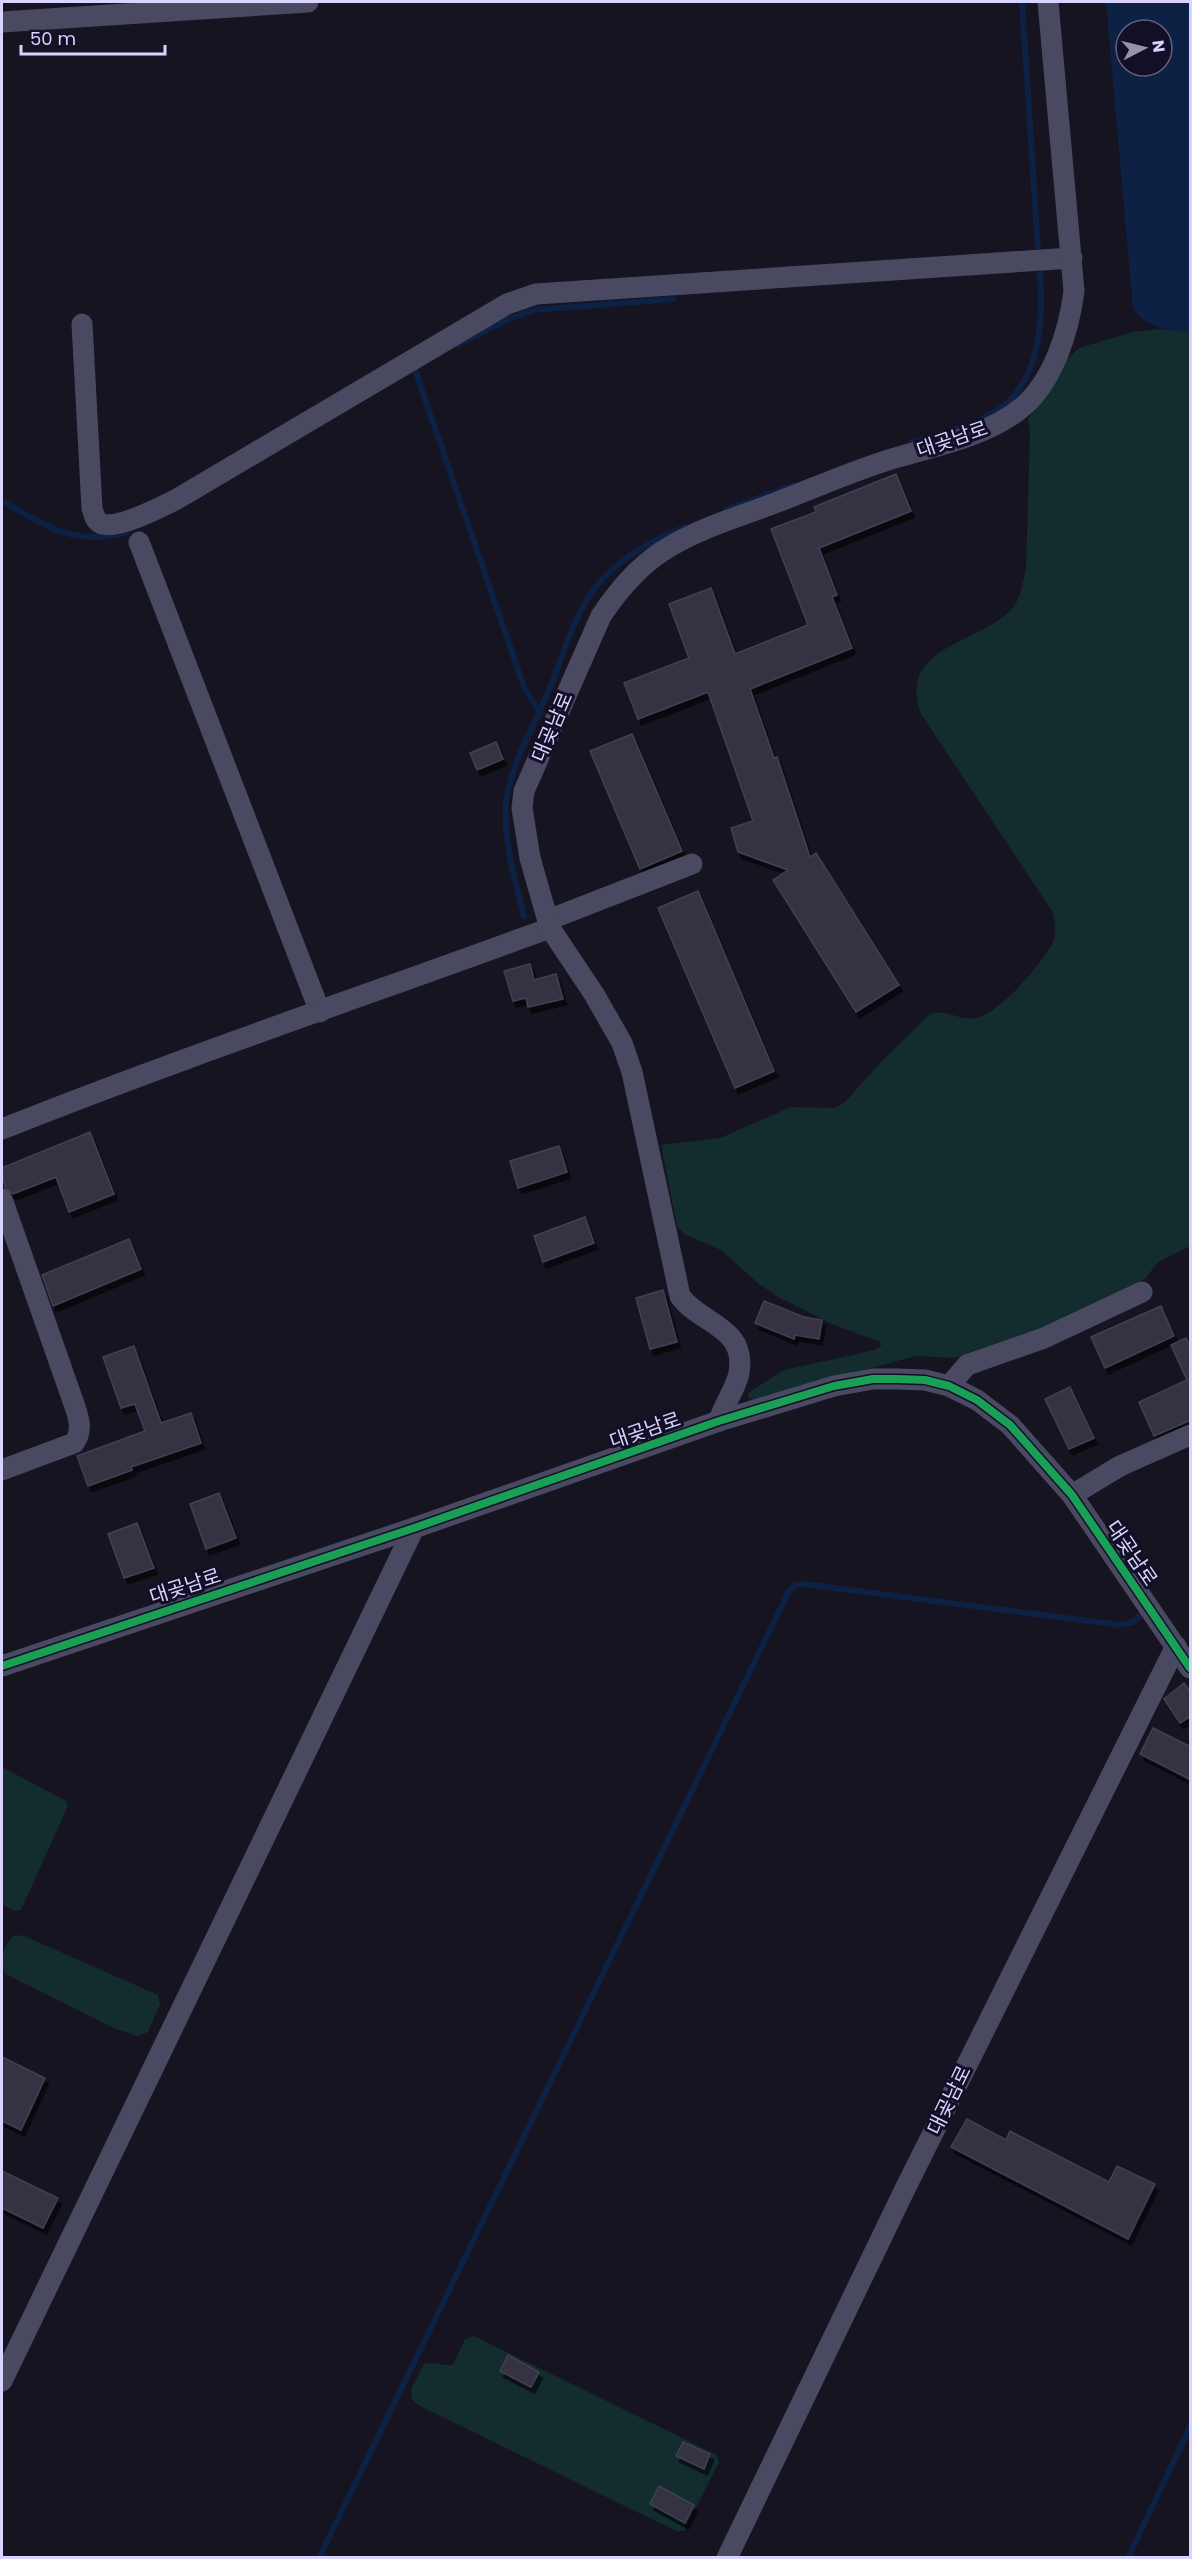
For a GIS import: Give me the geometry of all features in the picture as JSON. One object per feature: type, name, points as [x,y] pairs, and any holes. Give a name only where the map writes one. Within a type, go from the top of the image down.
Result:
[{"type":"street","points":[[2,22],[308,2]]},
{"type":"street","name":"대곶남로","points":[[719,1421],[723,1405],[739,1376],[737,1352],[725,1330],[686,1304],[680,1296],[632,1072],[622,1043],[549,924],[523,827],[524,791],[593,632],[615,594],[662,551],[703,531],[884,462],[939,445],[1007,419],[1023,407],[1037,391],[1064,338],[1074,291],[1048,2]]},
{"type":"street","points":[[82,324],[92,508],[94,518],[101,523],[109,524],[146,514],[177,499],[507,304],[536,294],[1072,258]]},
{"type":"street","points":[[139,542],[320,1012]]},
{"type":"street","points":[[2,1129],[145,1072],[320,1012],[549,924],[692,864]]},
{"type":"street","points":[[2,1199],[73,1401],[80,1428],[79,1437],[74,1443],[2,1470]]},
{"type":"street","points":[[949,1386],[967,1365],[1044,1338],[1142,1292]]},
{"type":"street","name":"대곶남로","points":[[2,1666],[414,1528],[719,1421],[834,1386],[873,1379],[925,1380],[949,1386],[977,1400],[1010,1425],[1072,1495],[1191,1668]]},
{"type":"street","points":[[1072,1495],[1120,1466],[1191,1435]]},
{"type":"street","points":[[2,2380],[414,1528]]},
{"type":"street","name":"대곶남로","points":[[727,2558],[925,2148],[1176,1646]]},
{"type":"green space","points":[[1160,329],[1190,332],[1190,1246],[1158,1262],[1145,1279],[1105,1303],[981,1353],[954,1358],[916,1356],[752,1400],[748,1397],[748,1393],[784,1370],[875,1350],[881,1346],[880,1342],[832,1324],[778,1297],[759,1284],[721,1250],[684,1234],[677,1226],[661,1145],[720,1138],[791,1107],[835,1108],[845,1102],[880,1063],[930,1014],[943,1013],[964,1018],[985,1015],[1019,987],[1048,951],[1055,934],[1052,911],[921,714],[916,692],[920,674],[929,661],[943,650],[995,622],[1010,611],[1017,602],[1026,568],[1030,433],[1028,419],[1053,384],[1066,360],[1079,348],[1132,332]]},
{"type":"green space","points":[[2,1767],[66,1801],[68,1806],[21,1910],[15,1911],[2,1905]]},
{"type":"green space","points":[[15,1935],[24,1936],[158,1995],[160,2004],[148,2032],[137,2036],[116,2029],[5,1974],[3,1964],[5,1947]]},
{"type":"green space","points":[[474,2336],[717,2455],[719,2462],[684,2531],[676,2531],[418,2405],[411,2398],[411,2389],[424,2364],[453,2365],[465,2339]]},
{"type":"water","points":[[1106,2],[1190,2],[1190,332],[1152,325],[1133,309]]},
{"type":"building","points":[[896,474],[911,511],[819,548],[837,595],[832,597],[852,648],[750,689],[774,758],[777,757],[810,857],[816,853],[899,985],[856,1012],[773,880],[788,870],[738,852],[731,828],[753,821],[708,692],[638,719],[624,683],[689,658],[669,604],[711,588],[735,654],[808,625],[771,529],[816,512],[814,507]]},
{"type":"building","points":[[632,734],[682,851],[640,869],[590,751]]},
{"type":"building","points":[[496,742],[503,759],[477,770],[470,753]]},
{"type":"building","points":[[698,891],[774,1071],[735,1088],[658,908]]},
{"type":"building","points":[[530,964],[534,980],[556,974],[563,999],[528,1007],[526,998],[513,1001],[504,971]]},
{"type":"building","points":[[90,1132],[114,1194],[69,1212],[56,1177],[13,1194],[5,1187],[2,1168]]},
{"type":"building","points":[[559,1146],[567,1172],[518,1188],[510,1161]]},
{"type":"building","points":[[585,1217],[594,1243],[543,1262],[534,1236]]},
{"type":"building","points":[[129,1239],[141,1269],[53,1306],[42,1275]]},
{"type":"building","points":[[663,1290],[677,1342],[650,1349],[636,1298]]},
{"type":"building","points":[[764,1301],[804,1317],[822,1320],[819,1339],[795,1335],[794,1339],[755,1323]]},
{"type":"building","points":[[1161,1306],[1174,1336],[1105,1368],[1091,1337]]},
{"type":"building","points":[[1186,1338],[1191,1348],[1191,1420],[1154,1436],[1139,1402],[1187,1380],[1171,1345]]},
{"type":"building","points":[[134,1346],[161,1423],[191,1413],[201,1443],[131,1467],[132,1470],[88,1486],[77,1456],[145,1431],[135,1404],[121,1408],[103,1357]]},
{"type":"building","points":[[1070,1387],[1094,1438],[1069,1449],[1045,1399]]},
{"type":"building","points":[[219,1493],[236,1538],[206,1549],[190,1504]]},
{"type":"building","points":[[137,1523],[154,1568],[124,1578],[108,1534]]},
{"type":"building","points":[[1184,1683],[1191,1693],[1191,1716],[1180,1723],[1164,1699]]},
{"type":"building","points":[[1153,1728],[1191,1747],[1191,1780],[1140,1754]]},
{"type":"building","points":[[2,2057],[45,2078],[21,2130],[2,2121]]},
{"type":"building","points":[[967,2119],[1006,2140],[1010,2131],[1109,2182],[1117,2166],[1155,2184],[1128,2239],[951,2147]]},
{"type":"building","points":[[2,2171],[58,2198],[43,2228],[2,2208]]},
{"type":"building","points":[[508,2355],[539,2372],[531,2387],[500,2371]]},
{"type":"building","points":[[683,2442],[710,2454],[704,2469],[676,2456]]},
{"type":"building","points":[[659,2486],[694,2505],[685,2523],[650,2504]]},
{"type":"waterway","points":[[1022,2],[1038,249]]},
{"type":"waterway","points":[[911,443],[989,416],[1012,397],[1023,383],[1031,366],[1039,330],[1040,274]]},
{"type":"waterway","points":[[457,345],[509,319],[534,310],[673,299]]},
{"type":"waterway","points":[[415,370],[524,687],[540,713]]},
{"type":"waterway","points":[[725,510],[794,485]]},
{"type":"waterway","points":[[2,501],[61,532],[91,537],[127,532]]},
{"type":"waterway","points":[[524,916],[510,860],[506,831],[508,788],[518,759],[587,599],[604,577],[625,559],[660,538],[685,527]]},
{"type":"waterway","points":[[319,2558],[789,1591],[795,1585],[803,1584],[1120,1625],[1133,1622],[1140,1616]]},
{"type":"waterway","points":[[1128,2558],[1190,2427]]},
{"type":"cycle path","points":[[2,1666],[414,1528],[719,1421],[834,1386],[873,1379],[898,1379],[925,1380],[949,1386],[977,1400],[1010,1425],[1072,1495],[1190,1668]]}]
